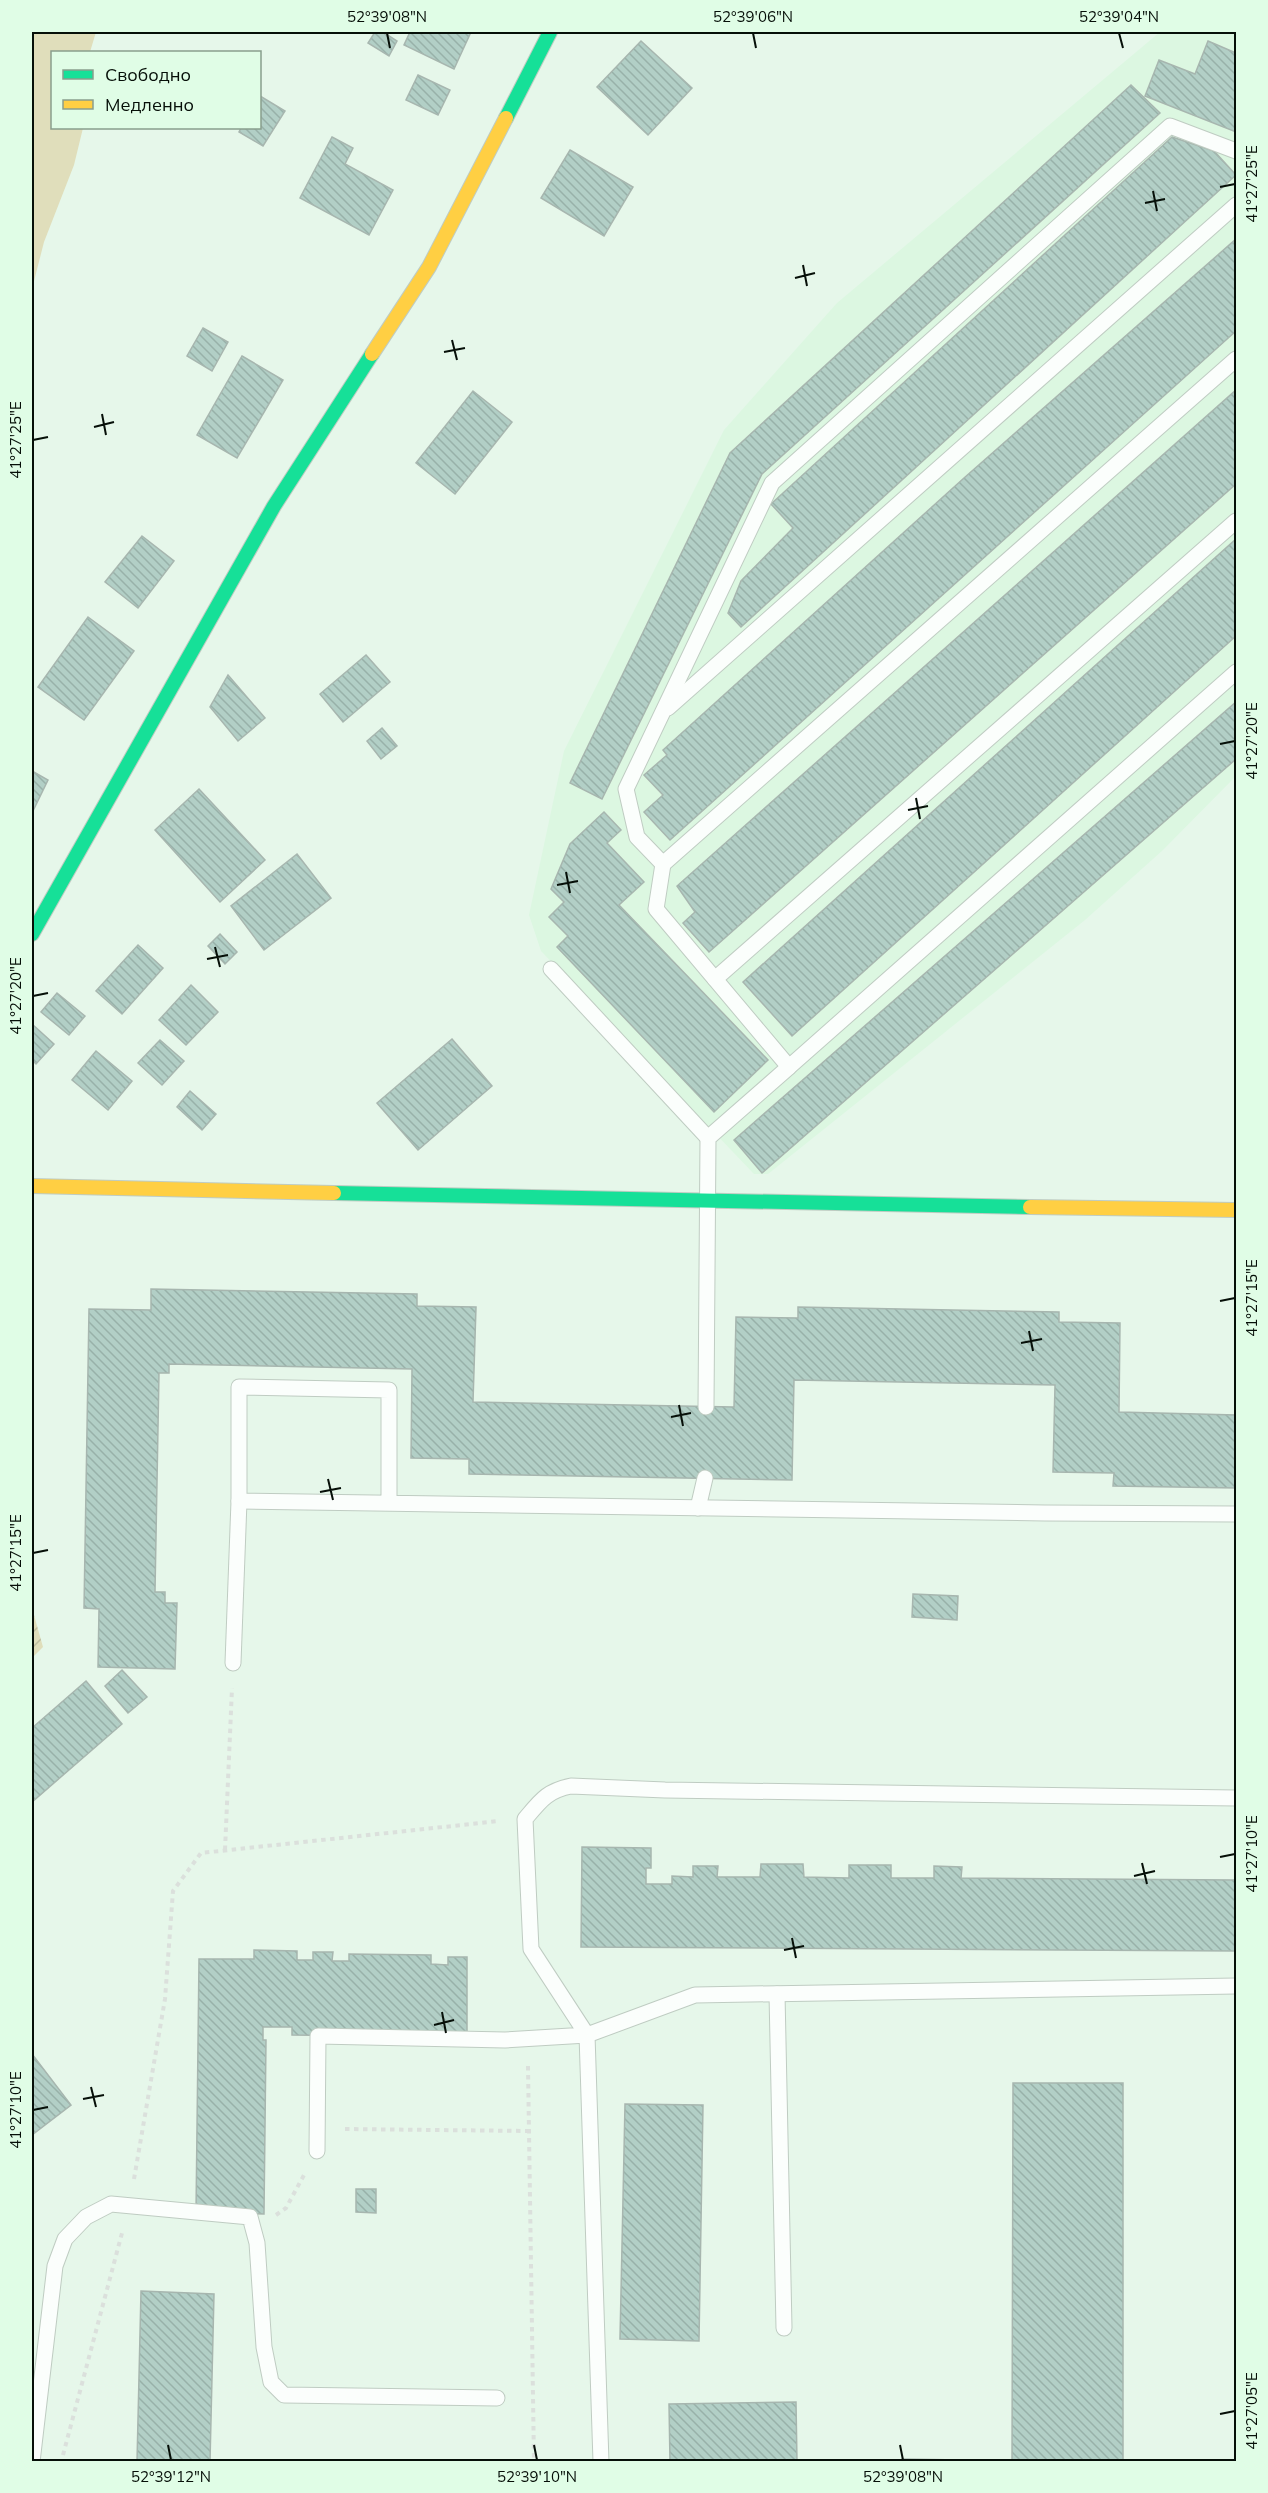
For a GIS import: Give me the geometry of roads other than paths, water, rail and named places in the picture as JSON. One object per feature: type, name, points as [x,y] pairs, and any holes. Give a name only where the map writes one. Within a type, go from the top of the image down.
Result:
[{"type":"street","points":[[32,934],[274,506],[429,267],[550,32]]},
{"type":"street","points":[[32,1186],[708,1202],[1236,1210]]},
{"type":"lane","points":[[663,864],[637,837],[626,789],[772,483],[1170,126],[1236,151]]},
{"type":"lane","points":[[663,712],[1236,205]]},
{"type":"lane","points":[[789,1067],[656,909],[663,864],[1236,359]]},
{"type":"lane","points":[[715,980],[1236,521]]},
{"type":"lane","points":[[708,1138],[1236,672]]},
{"type":"lane","points":[[551,969],[708,1138],[706,1407]]},
{"type":"lane","points":[[233,1663],[239,1501],[239,1387],[389,1390],[389,1503]]},
{"type":"lane","points":[[698,1508],[705,1478]]},
{"type":"lane","points":[[239,1501],[1236,1514]]},
{"type":"lane","points":[[601,2462],[587,2035],[531,1949],[525,1819],[544,1796],[571,1786],[665,1790],[1236,1798]]},
{"type":"lane","points":[[317,2151],[318,2036],[528,2040],[587,2035],[695,1995],[1236,1986]]},
{"type":"lane","points":[[777,1994],[784,2328]]},
{"type":"lane","points":[[32,2462],[55,2266],[65,2239],[86,2217],[111,2204],[250,2217],[257,2243],[264,2347],[271,2382],[284,2395],[497,2398]]}]
